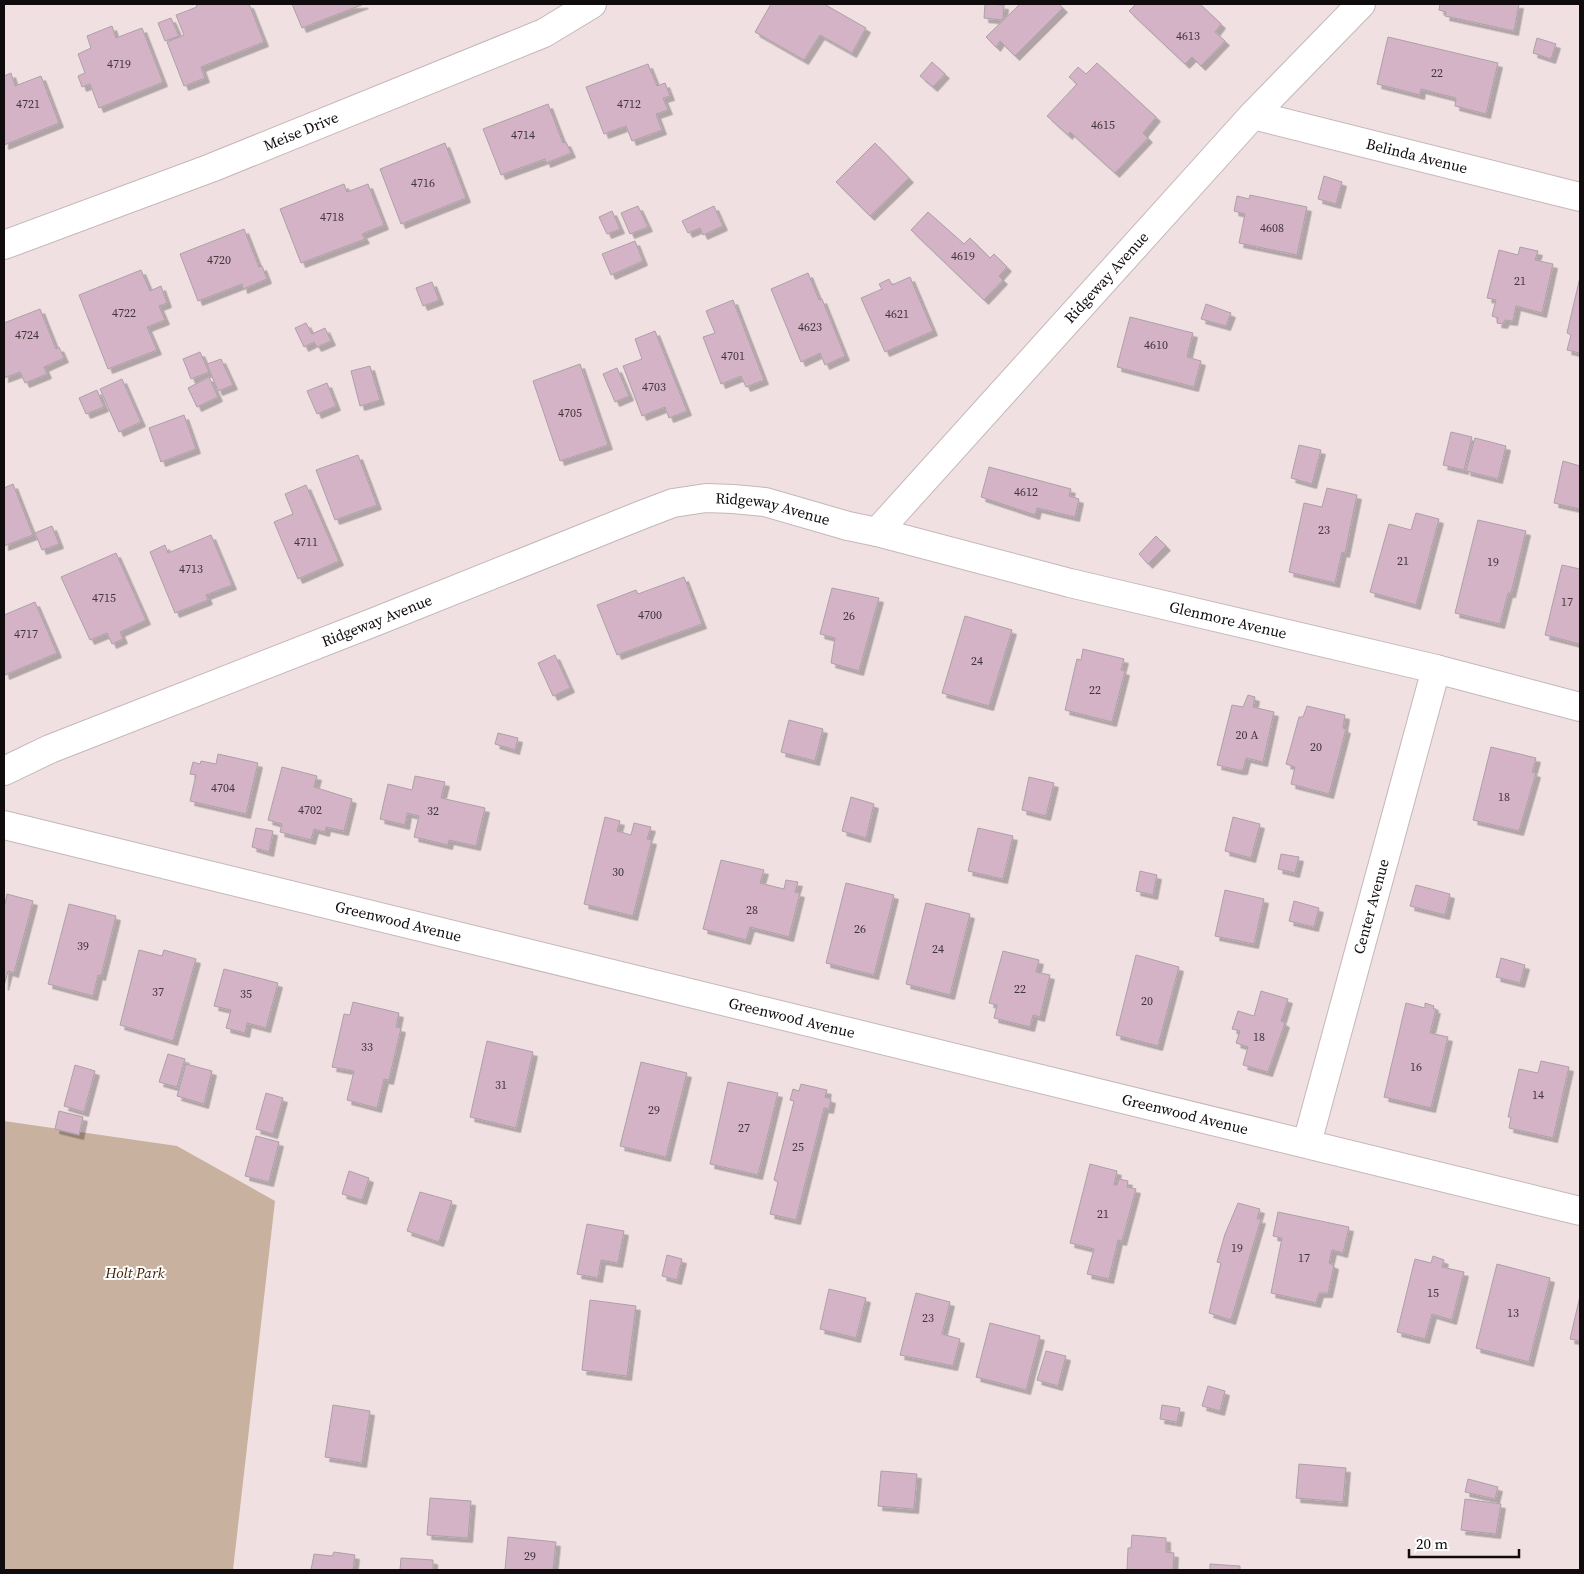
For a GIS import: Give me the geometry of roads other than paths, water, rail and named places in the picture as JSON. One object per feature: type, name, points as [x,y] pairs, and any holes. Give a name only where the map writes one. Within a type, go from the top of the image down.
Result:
[{"type":"street","name":"Meise Drive","points":[[4,245],[211,168],[544,33],[592,4]]},
{"type":"street","name":"Ridgeway Avenue","points":[[4,771],[59,745],[673,503],[706,498],[765,502],[830,522],[877,532],[1253,115],[1361,4]]},
{"type":"street","name":"Belinda Avenue","points":[[1253,115],[1580,197]]},
{"type":"street","name":"Glenmore Avenue","points":[[877,532],[1070,583],[1436,669],[1580,706]]},
{"type":"street","name":"Center Avenue","points":[[1307,1144],[1436,669]]},
{"type":"street","name":"Greenwood Avenue","points":[[4,825],[1580,1211]]},
{"type":"park label","name":"Holt Park","points":[[135,1273]]}]
